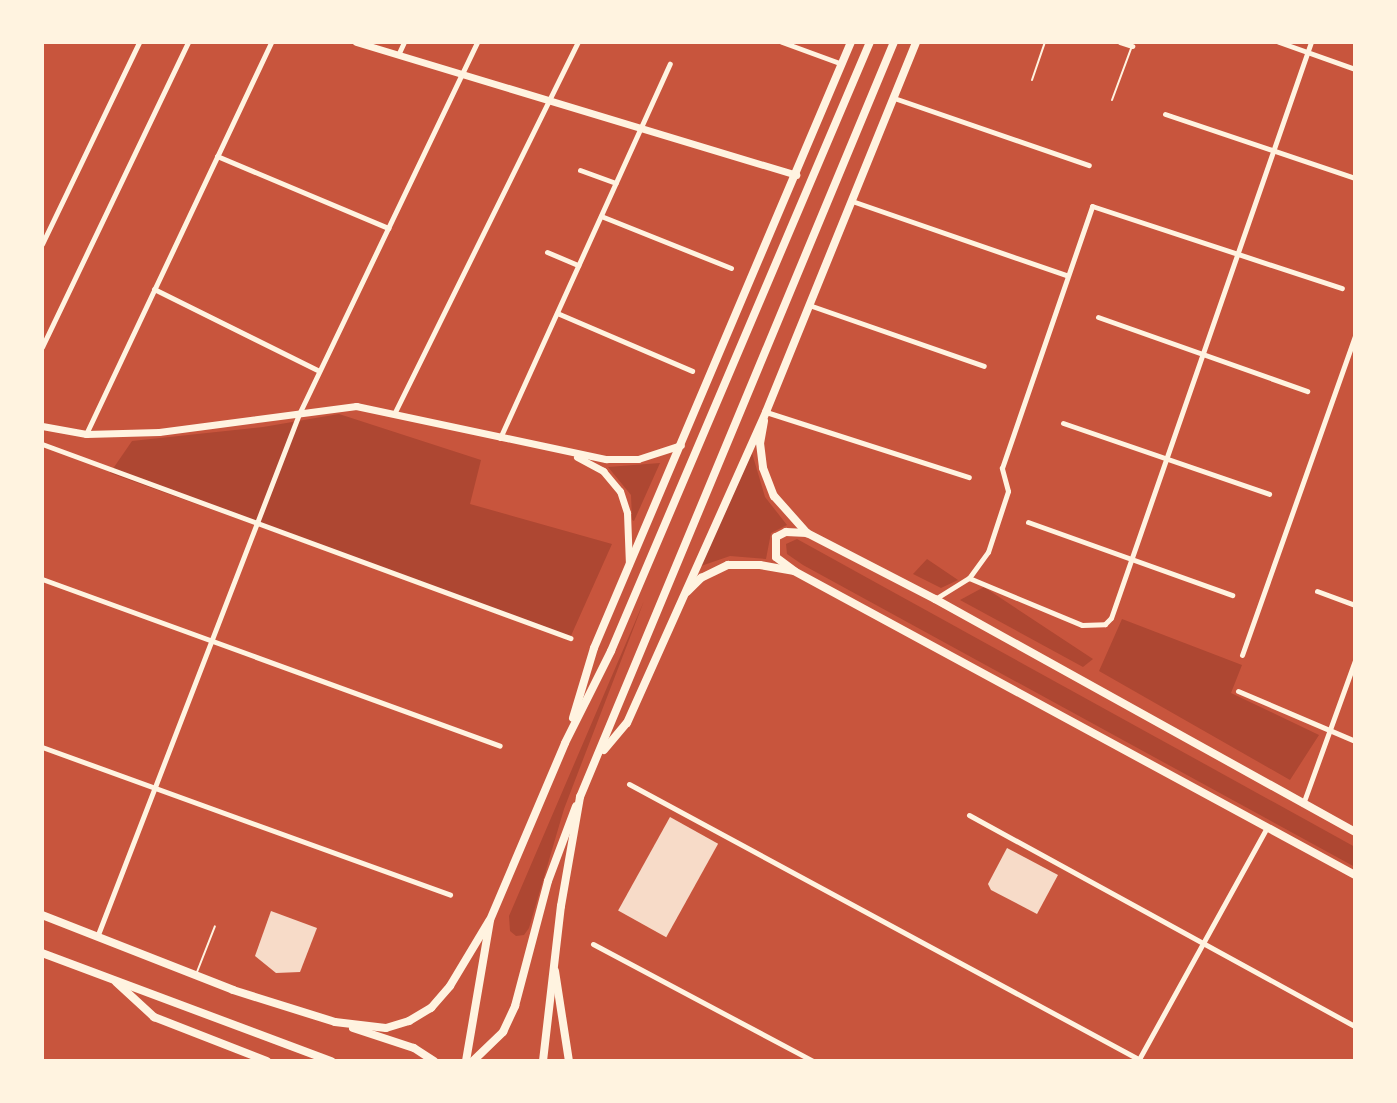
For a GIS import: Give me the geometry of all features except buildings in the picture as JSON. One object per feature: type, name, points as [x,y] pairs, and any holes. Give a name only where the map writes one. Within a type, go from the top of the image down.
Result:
[{"type":"main road","points":[[565,743],[594,648],[683,444],[851,42]]},
{"type":"main road","points":[[335,1022],[386,1028],[409,1021],[432,1008],[450,986],[490,920],[565,743],[611,651],[870,42]]},
{"type":"main road","points":[[470,1061],[503,1032],[515,1006],[548,881],[580,796],[600,755],[637,660],[894,42]]},
{"type":"main road","points":[[600,755],[627,723],[766,412],[916,42]]},
{"type":"main road","points":[[766,412],[760,443],[763,468],[774,496],[807,533],[935,599],[1355,832]]},
{"type":"main road","points":[[807,533],[786,532],[776,537],[776,557],[794,571],[1355,875]]},
{"type":"main road","points":[[683,595],[701,578],[728,565],[760,565],[794,571]]},
{"type":"main road","points":[[543,1061],[580,796]]},
{"type":"main road","points":[[42,916],[196,975],[414,1048],[434,1061]]},
{"type":"main road","points":[[470,1061],[471,1020],[490,920]]},
{"type":"main road","points":[[42,953],[331,1061]]},
{"type":"main road","points":[[555,967],[569,1061]]},
{"type":"main road","points":[[112,979],[154,1017],[267,1061]]},
{"type":"main road","points":[[538,1061],[545,1042]]},
{"type":"main road","points":[[285,1044],[319,1061]]},
{"type":"street","points":[[42,244],[139,42]]},
{"type":"street","points":[[42,347],[188,42]]},
{"type":"street","points":[[86,434],[271,42]]},
{"type":"street","points":[[356,42],[796,175]]},
{"type":"street","points":[[398,55],[404,42]]},
{"type":"street","points":[[97,937],[299,414],[477,42]]},
{"type":"street","points":[[394,414],[578,42]]},
{"type":"street","points":[[782,42],[842,64]]},
{"type":"street","points":[[1120,42],[1132,46]]},
{"type":"street","points":[[1279,42],[1355,69]]},
{"type":"street","points":[[969,578],[1087,626],[1105,624],[1111,618],[1132,561],[1164,458],[1311,42]]},
{"type":"street","points":[[499,439],[670,64]]},
{"type":"street","points":[[894,98],[1089,165]]},
{"type":"street","points":[[1165,114],[1355,178]]},
{"type":"street","points":[[218,156],[388,228]]},
{"type":"street","points":[[580,170],[616,183]]},
{"type":"street","points":[[852,201],[1066,275]]},
{"type":"street","points":[[935,599],[969,578],[988,552],[1007,497],[1002,468],[1088,210],[1092,206],[1108,208],[1342,288]]},
{"type":"street","points":[[601,216],[731,268]]},
{"type":"street","points":[[547,252],[578,266]]},
{"type":"street","points":[[154,289],[320,371]]},
{"type":"street","points":[[810,305],[984,366]]},
{"type":"street","points":[[557,313],[692,371]]},
{"type":"street","points":[[1098,317],[1307,391]]},
{"type":"street","points":[[1242,655],[1355,336]]},
{"type":"street","points":[[42,426],[86,434],[159,432],[356,406],[573,455],[638,459],[683,444]]},
{"type":"street","points":[[766,412],[969,477]]},
{"type":"street","points":[[1063,423],[1269,494]]},
{"type":"street","points":[[42,444],[258,520],[570,638]]},
{"type":"street","points":[[573,455],[603,471],[621,491],[627,513],[629,567]]},
{"type":"street","points":[[1028,522],[1232,595]]},
{"type":"street","points":[[42,579],[500,746]]},
{"type":"street","points":[[1317,591],[1355,604]]},
{"type":"street","points":[[1303,804],[1355,660]]},
{"type":"street","points":[[1238,691],[1355,741]]},
{"type":"street","points":[[42,747],[450,895]]},
{"type":"street","points":[[629,784],[1140,1060],[1267,827]]},
{"type":"street","points":[[969,815],[1355,1026]]},
{"type":"street","points":[[593,944],[813,1061]]},
{"type":"lane","points":[[1032,80],[1045,42]]},
{"type":"lane","points":[[1112,100],[1132,46]]},
{"type":"lane","points":[[196,975],[214,926]]},
{"type":"shaded area","points":[[339,414],[481,460],[470,504],[612,544],[570,638],[110,473],[132,441],[263,427]]},
{"type":"shaded area","points":[[752,453],[765,497],[787,525],[771,533],[766,559],[730,556],[701,566]]},
{"type":"shaded area","points":[[660,463],[634,521],[632,520],[631,495],[608,467]]},
{"type":"shaded area","points":[[797,539],[1355,847],[1355,867],[803,565],[787,554],[786,544]]},
{"type":"shaded area","points":[[927,559],[958,580],[941,588],[913,574]]},
{"type":"shaded area","points":[[984,587],[1093,659],[1083,667],[960,600]]},
{"type":"shaded area","points":[[644,601],[564,809],[529,928],[524,935],[516,936],[510,931],[509,916]]},
{"type":"shaded area","points":[[1122,619],[1242,665],[1231,693],[1319,735],[1290,780],[1099,671]]}]
